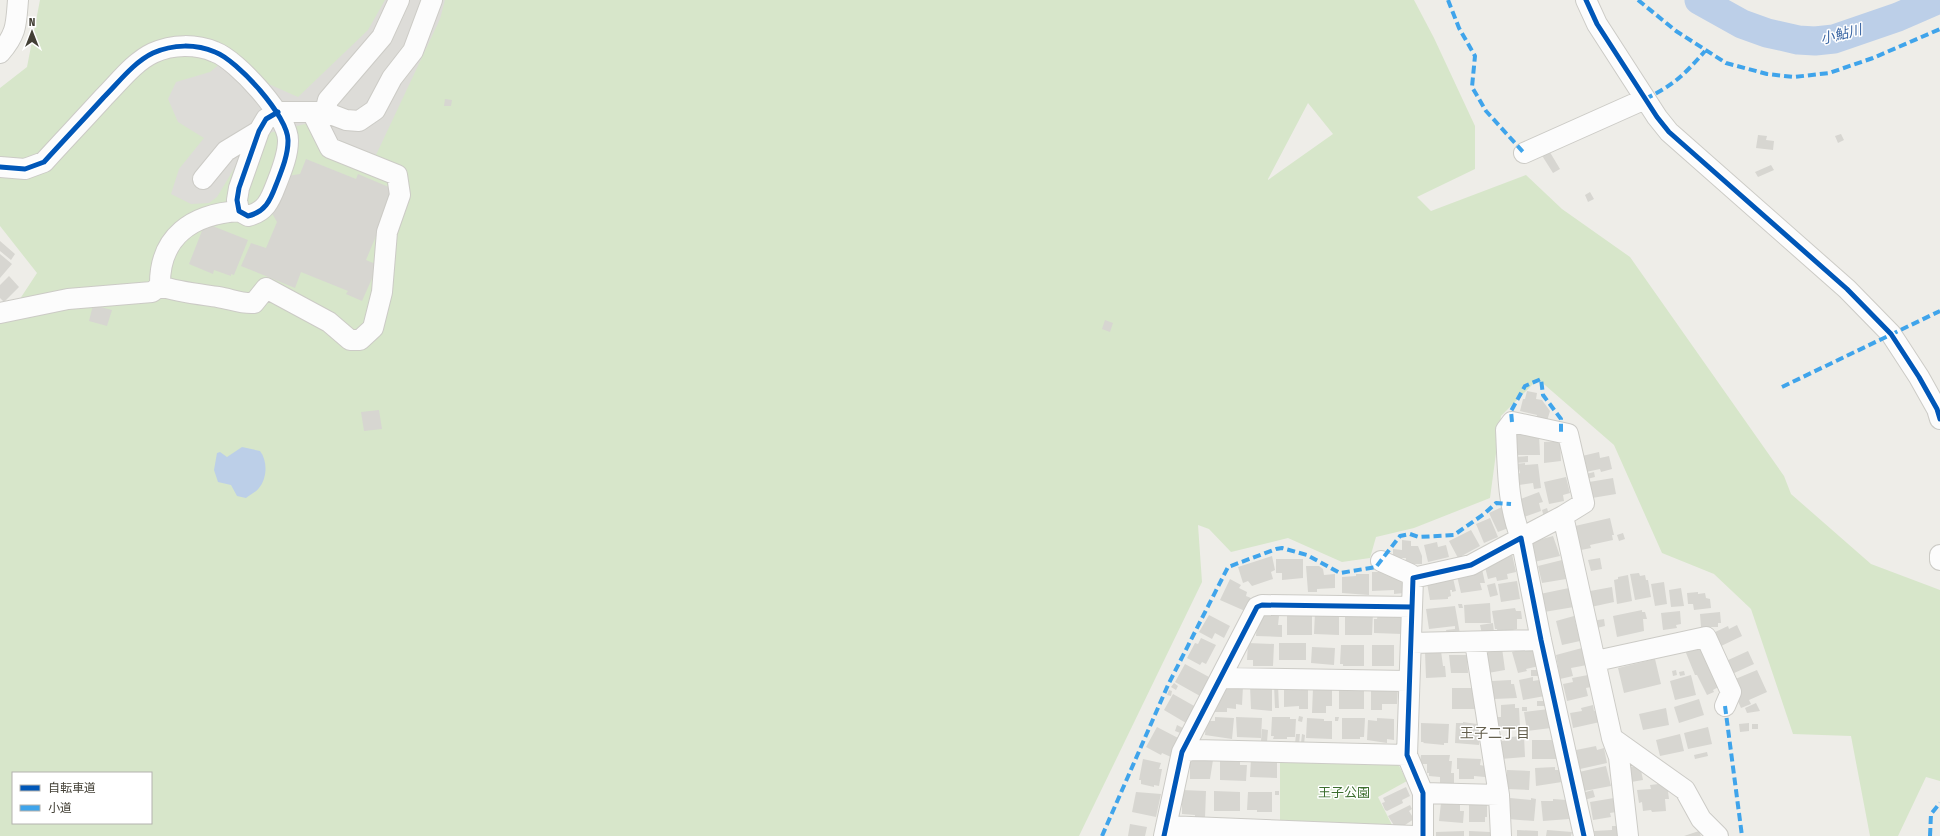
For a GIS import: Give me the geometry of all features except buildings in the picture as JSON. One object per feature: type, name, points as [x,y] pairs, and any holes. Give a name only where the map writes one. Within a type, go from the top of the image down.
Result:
[{"type":"street","points":[[0,53],[11,40],[16,26],[18,0]]},
{"type":"street","points":[[319,112],[382,38],[399,0]]},
{"type":"street","points":[[239,211],[237,200],[239,188],[259,131],[266,118],[278,112],[319,112],[346,120],[359,121],[375,110],[392,78],[413,51],[432,0]]},
{"type":"street","points":[[1586,0],[1597,24],[1656,117],[1669,132],[1847,289],[1891,334],[1919,377],[1937,409],[1940,419]]},
{"type":"street","points":[[0,167],[25,169],[44,162],[131,69],[152,53],[171,47],[197,46],[217,52],[256,86],[278,112],[285,125],[288,141],[284,162],[276,187],[267,206],[258,214],[248,216],[239,211],[214,214],[187,227],[171,240],[160,268],[160,286]]},
{"type":"street","points":[[1524,153],[1645,99]]},
{"type":"street","points":[[160,286],[171,290],[220,297],[244,304],[254,303],[266,288],[329,322],[350,340],[360,340],[373,328],[382,292],[387,232],[400,195],[396,175],[330,148],[319,112]]},
{"type":"street","points":[[203,179],[226,151],[259,131]]},
{"type":"street","points":[[0,312],[68,299],[152,292],[160,286]]},
{"type":"street","points":[[1413,578],[1471,565],[1521,538],[1563,516],[1584,503],[1568,434],[1512,422],[1506,430],[1509,494],[1514,519],[1521,538],[1541,640],[1584,836]]},
{"type":"street","points":[[1563,516],[1612,738],[1619,757],[1628,836]]},
{"type":"street","points":[[1940,555],[1940,560]]},
{"type":"street","points":[[1381,561],[1410,574],[1413,578],[1408,681],[1407,755],[1423,793],[1423,836]]},
{"type":"street","points":[[1412,607],[1262,605],[1257,607],[1182,752],[1165,831],[1414,836]]},
{"type":"street","points":[[1596,660],[1706,637],[1731,692],[1725,706]]},
{"type":"street","points":[[1411,643],[1541,640]]},
{"type":"street","points":[[1475,642],[1499,796],[1501,836]]},
{"type":"street","points":[[1221,678],[1408,681]]},
{"type":"street","points":[[1612,738],[1685,790],[1701,819],[1718,836]]},
{"type":"street","points":[[1182,752],[1202,750],[1407,755]]},
{"type":"street","points":[[1423,793],[1499,796]]},
{"type":"green space","points":[[40,0],[1414,0],[1434,38],[1475,126],[1475,169],[1417,197],[1431,211],[1526,175],[1562,209],[1630,257],[1784,476],[1791,494],[1871,564],[1940,590],[1940,781],[1926,777],[1898,836],[1870,836],[1851,736],[1793,734],[1751,609],[1714,574],[1662,553],[1614,445],[1538,379],[1501,416],[1490,498],[1414,528],[1376,537],[1370,558],[1342,562],[1288,538],[1231,552],[1209,529],[1198,525],[1202,582],[1079,836],[0,836],[0,311],[14,308],[37,273],[0,226],[0,88],[27,67]],"holes":[[[1308,103],[1333,134],[1268,180]]]},
{"type":"green space","name":"王子公園","points":[[1280,757],[1396,760],[1407,781],[1378,797],[1393,827],[1280,821]]},
{"type":"shaded area","points":[[385,0],[445,0],[440,19],[376,155],[320,133],[317,121],[253,137],[217,197],[209,203],[191,204],[171,194],[179,169],[204,138],[178,122],[168,99],[176,82],[210,72],[221,63],[298,97],[368,30]]},
{"type":"water","points":[[242,447],[260,451],[263,455],[266,470],[262,484],[256,491],[246,498],[237,496],[231,485],[218,482],[214,470],[217,453],[220,452],[227,457]]},
{"type":"waterway","name":"小鮎川","points":[[1699,0],[1742,24],[1767,33],[1798,40],[1815,41],[1834,39],[1898,17],[1937,0]]},
{"type":"marked path","points":[[1448,0],[1459,28],[1475,56],[1472,87],[1486,111],[1524,153]]},
{"type":"marked path","points":[[1638,0],[1676,31],[1726,63],[1767,74],[1794,77],[1829,73],[1873,58],[1940,29]]},
{"type":"marked path","points":[[1645,99],[1664,89],[1678,79],[1705,51]]},
{"type":"marked path","points":[[1782,387],[1940,311]]},
{"type":"marked path","points":[[1512,422],[1511,411],[1525,386],[1541,379],[1543,395],[1561,419],[1561,433]]},
{"type":"marked path","points":[[1102,836],[1168,685],[1228,567],[1282,548],[1307,555],[1340,573],[1376,567],[1400,536],[1410,534],[1419,537],[1454,535],[1484,514],[1496,503],[1511,504]]},
{"type":"marked path","points":[[1725,706],[1742,836]]},
{"type":"marked path","points":[[1930,836],[1931,814],[1940,803]]},
{"type":"cycle path","points":[[1586,0],[1597,24],[1657,117],[1669,132],[1847,289],[1891,334],[1919,377],[1937,409],[1940,419]]},
{"type":"cycle path","points":[[0,167],[25,169],[44,162],[127,73],[139,62],[153,53],[168,48],[184,46],[208,49],[224,57],[248,77],[271,104],[280,118],[286,131],[288,141],[286,158],[271,196],[263,209],[248,216],[239,211],[237,200],[239,188],[259,131],[266,119],[278,112]]},
{"type":"cycle path","points":[[1423,836],[1423,793],[1407,755],[1413,578],[1471,565],[1521,538],[1541,640],[1584,836]]},
{"type":"cycle path","points":[[1164,836],[1182,752],[1257,607],[1262,605],[1412,607]]},
{"type":"district","name":"王子二丁目","points":[[1495,733]]}]
